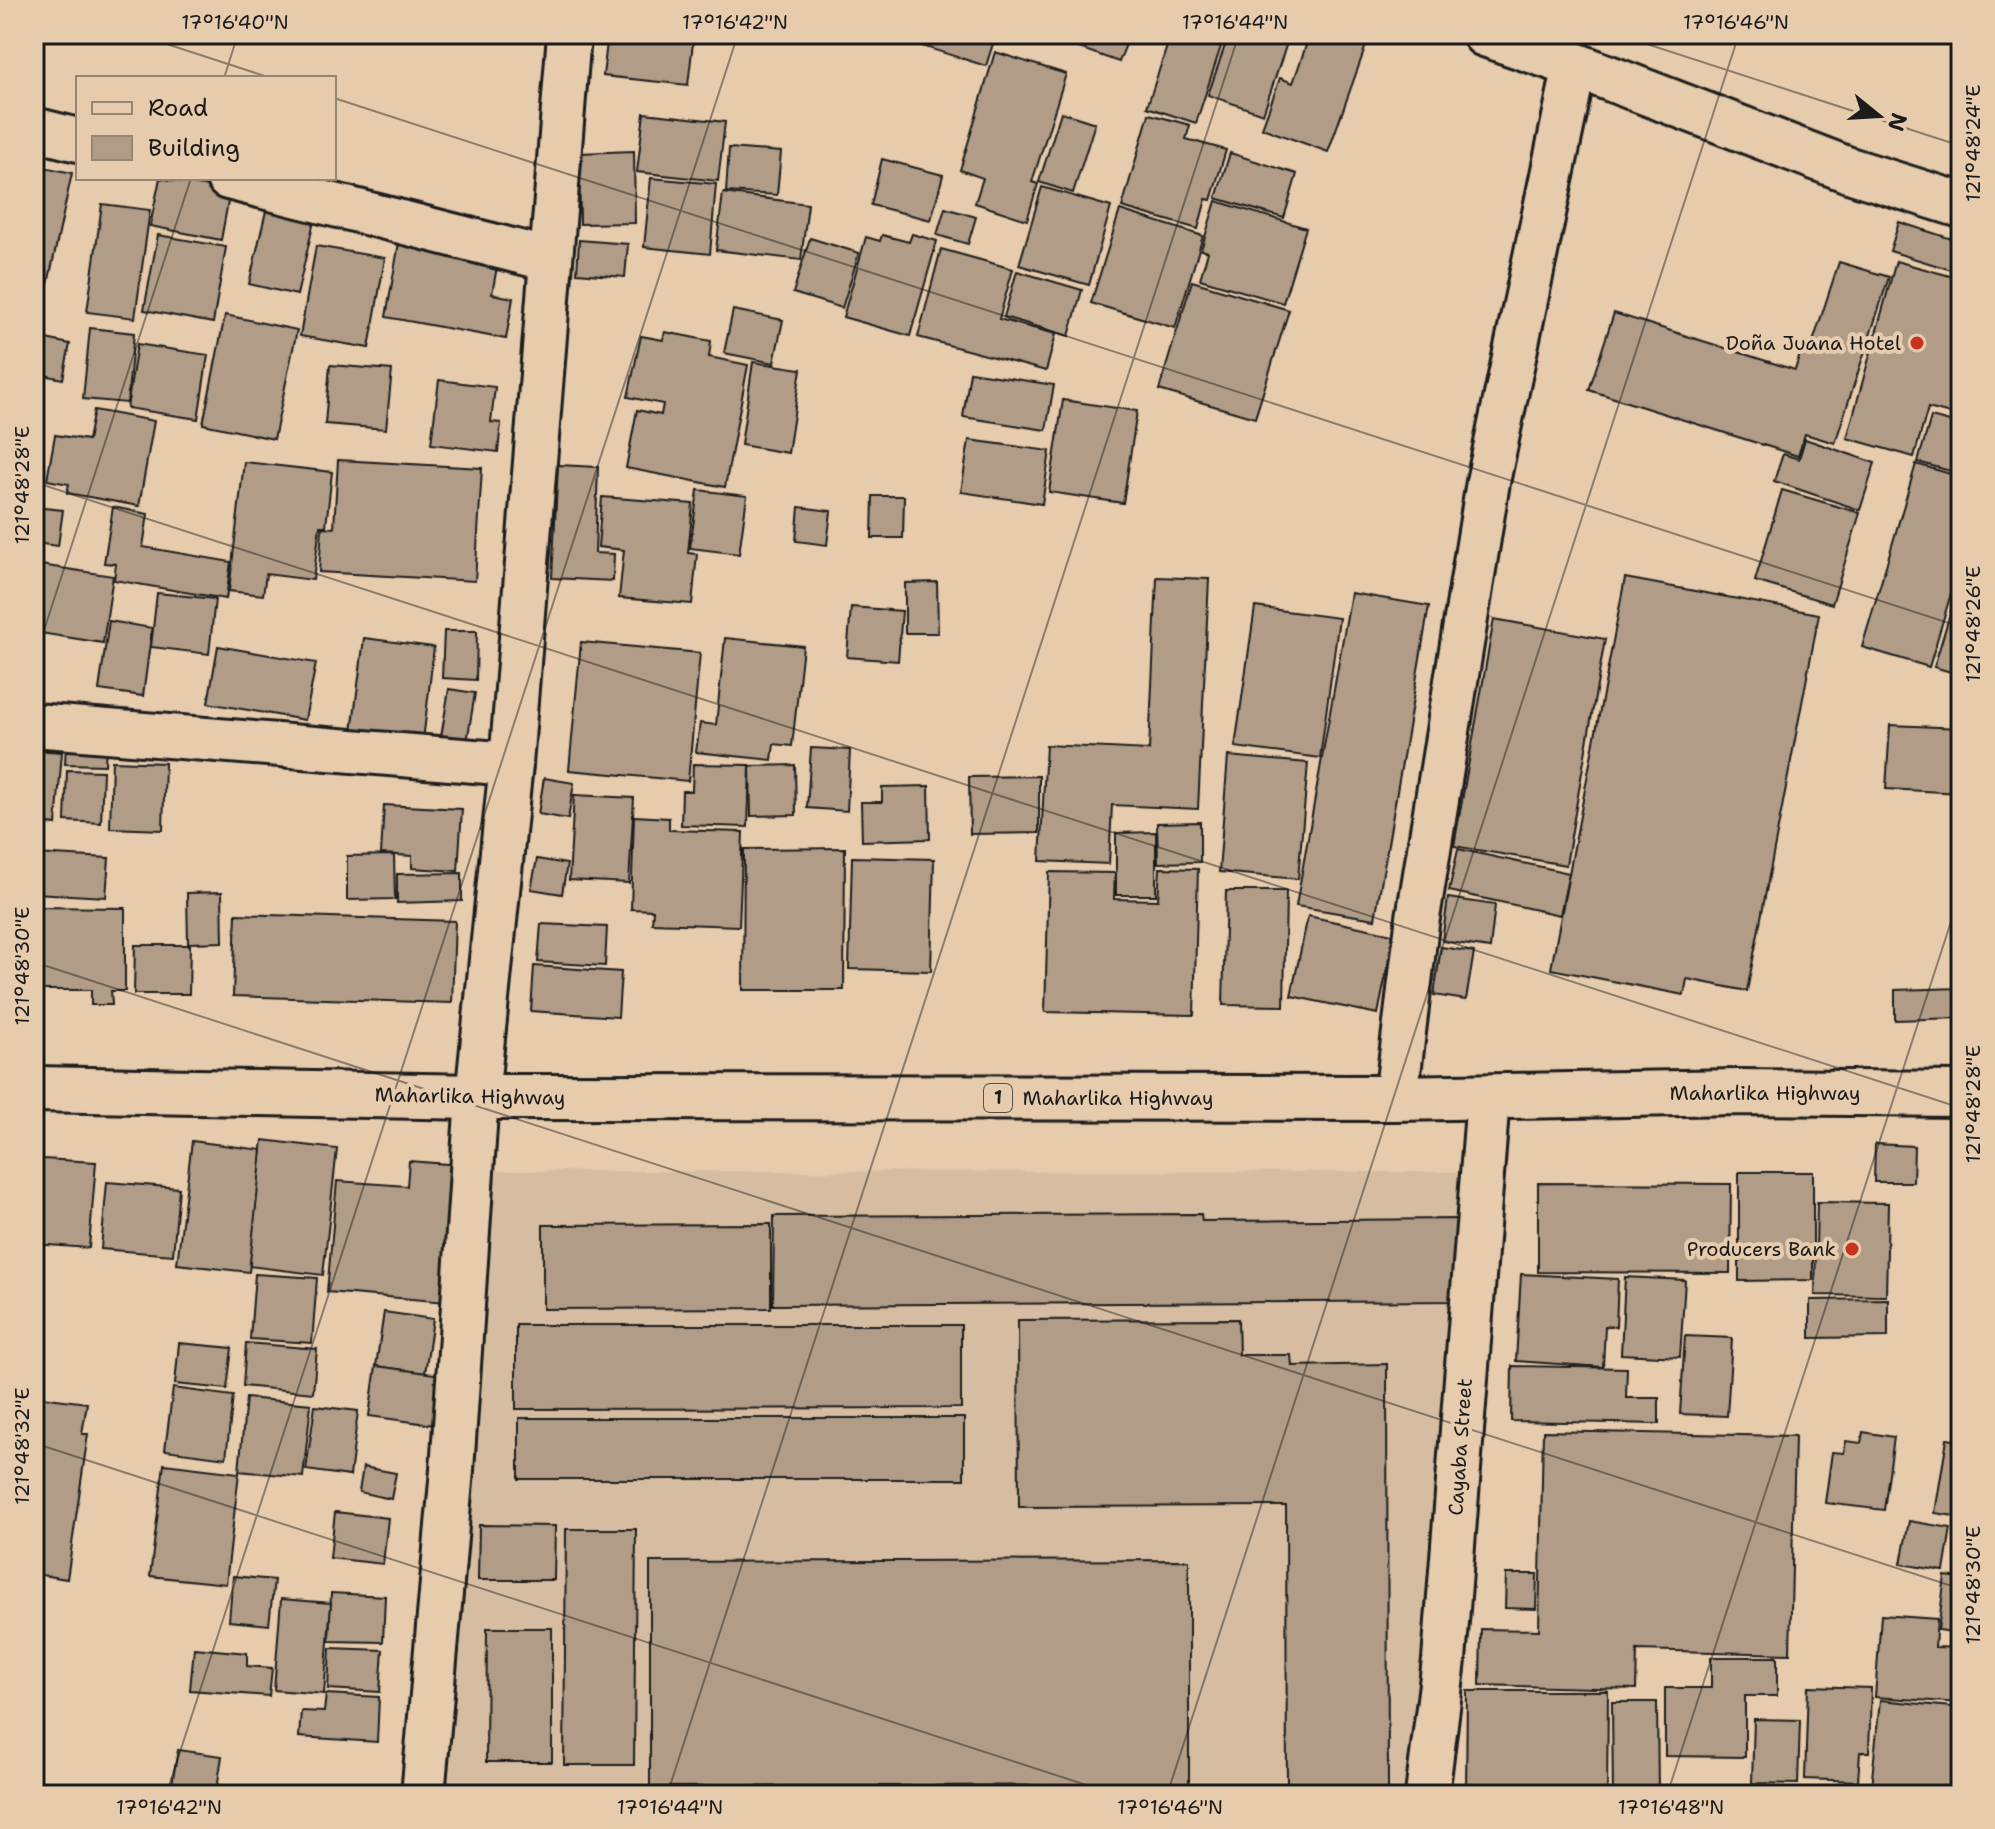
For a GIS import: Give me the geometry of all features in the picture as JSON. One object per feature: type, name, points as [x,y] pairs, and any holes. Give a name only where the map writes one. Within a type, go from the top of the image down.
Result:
[{"type":"main road","points":[[1485,34],[1575,65],[1849,170],[1961,205]]},
{"type":"main road","name":"Maharlika Highway","points":[[34,1089],[477,1097],[1488,1098],[1738,1092],[1961,1094]]},
{"type":"street","points":[[423,1795],[452,1470],[477,1097],[511,764],[569,34]]},
{"type":"street","points":[[1396,1098],[1417,924],[1488,482],[1575,65]]},
{"type":"street","points":[[34,129],[76,140]]},
{"type":"street","points":[[236,180],[551,260]]},
{"type":"street","points":[[34,725],[511,764]]},
{"type":"street","name":"Cayaba Street","points":[[1427,1795],[1444,1660],[1488,1098]]},
{"type":"shaded area","points":[[492,1171],[1472,1172],[1410,1795],[439,1795]]},
{"type":"building","points":[[608,34],[694,34],[688,85],[603,76]]},
{"type":"building","points":[[913,34],[996,34],[986,66],[910,42]]},
{"type":"building","points":[[1077,34],[1130,34],[1119,62],[1073,46]]},
{"type":"building","points":[[1171,34],[1225,34],[1196,123],[1147,107]]},
{"type":"building","points":[[1229,34],[1270,34],[1288,40],[1263,114],[1208,95]]},
{"type":"building","points":[[1310,34],[1350,34],[1368,40],[1328,152],[1262,128],[1280,78],[1293,83]]},
{"type":"building","points":[[995,52],[1066,74],[1032,182],[1038,184],[1027,220],[975,203],[983,178],[960,170]]},
{"type":"building","points":[[1061,112],[1095,123],[1073,193],[1039,182]]},
{"type":"building","points":[[644,113],[725,122],[718,181],[637,172]]},
{"type":"building","points":[[1149,114],[1190,125],[1186,139],[1226,150],[1211,200],[1206,199],[1198,229],[1122,207]]},
{"type":"building","points":[[729,148],[781,152],[777,195],[726,192]]},
{"type":"building","points":[[634,151],[635,223],[580,224],[579,153]]},
{"type":"building","points":[[1230,153],[1297,174],[1284,218],[1216,198]]},
{"type":"building","points":[[882,159],[943,175],[931,220],[871,205]]},
{"type":"building","points":[[34,165],[72,173],[48,284],[34,281]]},
{"type":"building","points":[[651,178],[716,184],[710,254],[644,247]]},
{"type":"building","points":[[160,180],[230,191],[221,240],[150,226]]},
{"type":"building","points":[[1042,187],[1111,207],[1089,285],[1019,265]]},
{"type":"building","points":[[723,193],[808,204],[801,260],[716,250]]},
{"type":"building","points":[[269,198],[317,208],[297,295],[249,284]]},
{"type":"building","points":[[1216,201],[1306,228],[1283,303],[1200,279],[1208,252],[1201,250]]},
{"type":"building","points":[[102,204],[150,210],[135,318],[87,312]]},
{"type":"building","points":[[945,208],[976,217],[968,244],[937,235]]},
{"type":"building","points":[[1120,210],[1203,236],[1175,328],[1091,303]]},
{"type":"building","points":[[1899,222],[1961,242],[1961,273],[1890,251]]},
{"type":"building","points":[[912,234],[937,241],[910,336],[843,317],[866,237],[880,241],[882,235],[909,242]]},
{"type":"building","points":[[158,235],[226,247],[213,323],[144,310]]},
{"type":"building","points":[[400,237],[499,256],[492,294],[513,298],[506,339],[386,317]]},
{"type":"building","points":[[810,238],[859,253],[842,308],[793,293]]},
{"type":"building","points":[[579,240],[628,244],[625,277],[577,273]]},
{"type":"building","points":[[316,246],[385,258],[369,348],[300,336]]},
{"type":"building","points":[[941,249],[1013,269],[999,319],[1056,334],[1046,371],[918,337]]},
{"type":"building","name":"Doña Juana Hotel","points":[[1896,261],[1961,279],[1961,417],[1928,408],[1914,457],[1847,438]]},
{"type":"building","points":[[1839,262],[1889,277],[1835,443],[1805,434],[1798,456],[1589,390],[1614,313],[1795,370],[1803,345],[1811,348]]},
{"type":"building","points":[[1017,271],[1082,290],[1069,336],[1004,317]]},
{"type":"building","points":[[1192,281],[1289,310],[1255,418],[1159,390]]},
{"type":"building","points":[[34,303],[43,305],[36,337],[70,344],[63,379],[34,373]]},
{"type":"building","points":[[733,310],[783,320],[774,363],[724,353]]},
{"type":"building","points":[[225,315],[297,330],[274,439],[203,424]]},
{"type":"building","points":[[90,328],[134,333],[127,403],[83,399]]},
{"type":"building","points":[[665,332],[711,341],[709,357],[748,365],[725,487],[626,468],[637,410],[661,415],[663,404],[628,397],[641,336],[663,340]]},
{"type":"building","points":[[137,344],[208,355],[198,419],[127,408]]},
{"type":"building","points":[[753,362],[801,369],[788,453],[741,445]]},
{"type":"building","points":[[330,365],[392,370],[386,429],[325,424]]},
{"type":"building","points":[[970,372],[1054,385],[1046,430],[963,417]]},
{"type":"building","points":[[439,380],[495,387],[491,422],[501,423],[498,452],[431,444]]},
{"type":"building","points":[[1063,400],[1137,411],[1123,503],[1049,492]]},
{"type":"building","points":[[94,410],[154,421],[139,506],[67,493],[69,484],[47,480],[55,435],[88,440]]},
{"type":"building","points":[[1931,417],[1961,425],[1961,474],[1918,462]]},
{"type":"building","points":[[1805,439],[1875,463],[1860,510],[1774,481],[1783,454],[1799,459]]},
{"type":"building","points":[[969,440],[1050,451],[1042,504],[961,492]]},
{"type":"building","points":[[338,460],[482,468],[475,581],[319,572],[322,527],[334,528]]},
{"type":"building","points":[[244,462],[332,472],[326,526],[320,526],[313,580],[266,574],[263,595],[229,591]]},
{"type":"building","points":[[1916,464],[1961,477],[1961,560],[1929,667],[1862,647]]},
{"type":"building","points":[[558,465],[598,467],[595,553],[614,554],[613,581],[552,578]]},
{"type":"building","points":[[698,490],[747,496],[739,554],[690,548]]},
{"type":"building","points":[[1782,490],[1860,513],[1832,604],[1755,581]]},
{"type":"building","points":[[873,496],[904,496],[903,538],[872,538]]},
{"type":"building","points":[[602,497],[693,504],[688,553],[697,554],[692,604],[619,598],[624,550],[598,547]]},
{"type":"building","points":[[34,507],[63,510],[58,546],[34,543]]},
{"type":"building","points":[[113,507],[148,514],[143,547],[231,562],[226,599],[114,580],[116,564],[104,563]]},
{"type":"building","points":[[799,507],[831,511],[827,545],[796,541]]},
{"type":"building","points":[[34,564],[113,576],[103,643],[34,632]]},
{"type":"building","points":[[1157,577],[1209,579],[1198,809],[1112,805],[1109,864],[1040,861],[1046,745],[1149,750]]},
{"type":"building","points":[[1961,577],[1961,675],[1934,667]]},
{"type":"building","points":[[1625,578],[1819,614],[1747,991],[1687,979],[1684,995],[1551,969]]},
{"type":"building","points":[[937,582],[938,633],[905,633],[905,583]]},
{"type":"building","points":[[157,593],[215,599],[209,654],[151,647]]},
{"type":"building","points":[[1351,593],[1429,606],[1375,919],[1296,906]]},
{"type":"building","points":[[851,607],[902,611],[898,661],[847,657]]},
{"type":"building","points":[[1255,607],[1339,618],[1320,758],[1235,747]]},
{"type":"building","points":[[1494,619],[1605,639],[1566,865],[1454,846]]},
{"type":"building","points":[[109,621],[152,628],[143,696],[99,690]]},
{"type":"building","points":[[444,631],[477,631],[476,680],[442,678]]},
{"type":"building","points":[[364,638],[434,647],[423,741],[352,732]]},
{"type":"building","points":[[725,638],[803,646],[792,746],[774,744],[772,760],[696,752],[700,723],[716,725]]},
{"type":"building","points":[[581,642],[700,653],[688,781],[569,770]]},
{"type":"building","points":[[218,646],[316,663],[305,720],[208,703]]},
{"type":"building","points":[[449,689],[475,693],[467,742],[441,737]]},
{"type":"building","points":[[1890,725],[1961,728],[1961,793],[1886,789]]},
{"type":"building","points":[[66,742],[106,744],[105,765],[65,764]]},
{"type":"building","points":[[811,748],[850,750],[847,811],[807,808]]},
{"type":"building","points":[[34,750],[62,752],[56,825],[34,822]]},
{"type":"building","points":[[1228,756],[1308,763],[1298,879],[1219,872]]},
{"type":"building","points":[[112,761],[165,763],[163,830],[110,828]]},
{"type":"building","points":[[693,764],[750,765],[748,827],[681,825],[682,791],[692,791]]},
{"type":"building","points":[[795,765],[796,815],[751,816],[750,766]]},
{"type":"building","points":[[67,770],[103,771],[101,823],[65,821]]},
{"type":"building","points":[[1039,776],[1039,833],[970,834],[969,777]]},
{"type":"building","points":[[544,778],[574,783],[568,819],[538,814]]},
{"type":"building","points":[[929,786],[930,839],[862,841],[861,802],[882,802],[882,787]]},
{"type":"building","points":[[574,795],[634,798],[629,883],[569,880]]},
{"type":"building","points":[[384,805],[462,809],[458,871],[412,868],[412,856],[381,854]]},
{"type":"building","points":[[634,816],[669,818],[669,830],[743,832],[739,926],[652,923],[653,910],[631,909]]},
{"type":"building","points":[[1200,822],[1200,862],[1158,863],[1157,823]]},
{"type":"building","points":[[1156,832],[1156,895],[1116,895],[1116,833]]},
{"type":"building","points":[[845,848],[844,990],[743,990],[744,849]]},
{"type":"building","points":[[1458,849],[1569,873],[1560,915],[1449,891]]},
{"type":"building","points":[[34,854],[109,858],[106,897],[34,893]]},
{"type":"building","points":[[394,855],[395,899],[347,900],[347,856]]},
{"type":"building","points":[[852,857],[934,859],[931,971],[849,969]]},
{"type":"building","points":[[537,859],[567,864],[562,894],[531,889]]},
{"type":"building","points":[[1160,868],[1198,869],[1194,1015],[1045,1012],[1049,872],[1115,873],[1114,899],[1158,900]]},
{"type":"building","points":[[462,873],[462,901],[397,903],[397,874]]},
{"type":"building","points":[[1226,891],[1286,891],[1284,1006],[1223,1005]]},
{"type":"building","points":[[222,892],[223,942],[188,943],[187,893]]},
{"type":"building","points":[[1448,898],[1495,905],[1490,948],[1442,941]]},
{"type":"building","points":[[34,907],[125,908],[125,991],[111,991],[112,1005],[91,1005],[91,990],[34,990]]},
{"type":"building","points":[[236,914],[455,921],[452,1003],[233,996]]},
{"type":"building","points":[[1308,916],[1397,935],[1378,1014],[1291,996]]},
{"type":"building","points":[[541,924],[607,927],[605,966],[538,962]]},
{"type":"building","points":[[135,945],[190,945],[189,994],[134,994]]},
{"type":"building","points":[[1441,947],[1474,952],[1466,1000],[1434,995]]},
{"type":"building","points":[[534,966],[621,972],[618,1017],[531,1011]]},
{"type":"building","points":[[1961,988],[1961,1018],[1895,1020],[1895,990]]},
{"type":"building","points":[[263,1140],[337,1149],[323,1275],[248,1266]]},
{"type":"building","points":[[192,1141],[262,1150],[249,1272],[177,1264]]},
{"type":"building","points":[[1875,1144],[1914,1146],[1913,1182],[1874,1182]]},
{"type":"building","points":[[42,1159],[96,1162],[89,1248],[35,1244]]},
{"type":"building","points":[[409,1161],[460,1165],[447,1302],[327,1292],[337,1181],[407,1186]]},
{"type":"building","points":[[1739,1172],[1813,1172],[1813,1280],[1739,1281]]},
{"type":"building","points":[[107,1182],[179,1188],[173,1255],[101,1249]]},
{"type":"building","points":[[1538,1183],[1731,1184],[1730,1273],[1538,1272]]},
{"type":"building","name":"Producers Bank","points":[[1817,1202],[1888,1203],[1886,1296],[1815,1295]]},
{"type":"building","points":[[1201,1214],[1202,1221],[1457,1219],[1458,1301],[773,1305],[774,1216]]},
{"type":"building","points":[[771,1224],[771,1308],[543,1309],[543,1225]]},
{"type":"building","points":[[34,1251],[43,1252],[41,1321],[34,1321]]},
{"type":"building","points":[[255,1274],[317,1278],[312,1343],[250,1339]]},
{"type":"building","points":[[1521,1274],[1618,1279],[1616,1327],[1605,1326],[1603,1367],[1516,1361]]},
{"type":"building","points":[[1625,1277],[1685,1280],[1680,1357],[1621,1354]]},
{"type":"building","points":[[1888,1299],[1888,1337],[1810,1338],[1810,1300]]},
{"type":"building","points":[[384,1312],[433,1319],[425,1373],[376,1366]]},
{"type":"building","points":[[1238,1319],[1239,1355],[1291,1355],[1292,1366],[1387,1364],[1388,1795],[1287,1795],[1286,1506],[1019,1507],[1018,1320]]},
{"type":"building","points":[[516,1325],[961,1325],[961,1408],[516,1409]]},
{"type":"building","points":[[1685,1336],[1732,1338],[1727,1416],[1680,1414]]},
{"type":"building","points":[[179,1343],[232,1348],[227,1389],[175,1384]]},
{"type":"building","points":[[246,1343],[317,1349],[313,1393],[243,1386]]},
{"type":"building","points":[[376,1366],[442,1375],[435,1425],[369,1416]]},
{"type":"building","points":[[1512,1366],[1627,1368],[1626,1398],[1659,1398],[1659,1424],[1511,1421]]},
{"type":"building","points":[[173,1388],[233,1396],[226,1458],[165,1450]]},
{"type":"building","points":[[34,1396],[87,1403],[82,1434],[88,1434],[67,1579],[34,1574]]},
{"type":"building","points":[[246,1398],[311,1404],[303,1477],[239,1471]]},
{"type":"building","points":[[315,1406],[358,1411],[350,1476],[306,1470]]},
{"type":"building","points":[[519,1418],[964,1418],[964,1479],[519,1479]]},
{"type":"building","points":[[1543,1431],[1795,1436],[1790,1654],[1637,1650],[1636,1689],[1480,1685],[1481,1629],[1539,1630]]},
{"type":"building","points":[[1863,1432],[1894,1437],[1884,1510],[1825,1503],[1832,1452],[1844,1453],[1846,1441],[1861,1443]]},
{"type":"building","points":[[1947,1439],[1961,1441],[1961,1517],[1935,1513]]},
{"type":"building","points":[[164,1464],[239,1473],[226,1584],[150,1576]]},
{"type":"building","points":[[363,1467],[396,1473],[391,1499],[359,1492]]},
{"type":"building","points":[[335,1512],[388,1518],[383,1564],[330,1558]]},
{"type":"building","points":[[1909,1521],[1951,1528],[1944,1571],[1901,1564]]},
{"type":"building","points":[[479,1525],[555,1526],[554,1580],[478,1580]]},
{"type":"building","points":[[566,1529],[636,1529],[634,1765],[564,1765]]},
{"type":"building","points":[[1189,1560],[1189,1785],[650,1787],[650,1562]]},
{"type":"building","points":[[1506,1574],[1537,1574],[1536,1609],[1505,1608]]},
{"type":"building","points":[[233,1576],[274,1580],[269,1625],[229,1621]]},
{"type":"building","points":[[1945,1576],[1961,1578],[1961,1633],[1938,1630]]},
{"type":"building","points":[[331,1593],[385,1596],[383,1642],[329,1641]]},
{"type":"building","points":[[281,1599],[331,1603],[324,1694],[274,1690]]},
{"type":"building","points":[[1881,1615],[1937,1619],[1935,1647],[1961,1648],[1961,1703],[1875,1697]]},
{"type":"building","points":[[487,1628],[552,1628],[552,1762],[486,1762]]},
{"type":"building","points":[[194,1648],[247,1653],[247,1666],[272,1668],[269,1696],[190,1690]]},
{"type":"building","points":[[330,1648],[383,1650],[380,1692],[328,1689]]},
{"type":"building","points":[[1711,1657],[1777,1657],[1777,1696],[1745,1696],[1745,1757],[1665,1756],[1665,1688],[1711,1688]]},
{"type":"building","points":[[1808,1686],[1871,1688],[1869,1752],[1860,1752],[1858,1781],[1805,1779]]},
{"type":"building","points":[[1467,1691],[1608,1691],[1607,1795],[1466,1795]]},
{"type":"building","points":[[326,1694],[379,1697],[377,1742],[299,1737],[301,1711],[324,1712]]},
{"type":"building","points":[[1880,1700],[1961,1708],[1960,1795],[1871,1788]]},
{"type":"building","points":[[1612,1702],[1657,1702],[1658,1795],[1613,1795]]},
{"type":"building","points":[[1754,1719],[1800,1720],[1798,1784],[1752,1783]]},
{"type":"building","points":[[178,1750],[222,1756],[216,1795],[170,1795]]},
{"type":"place","name":"Doña Juana Hotel","points":[[1917,343]]},
{"type":"place","name":"Producers Bank","points":[[1852,1249]]}]
